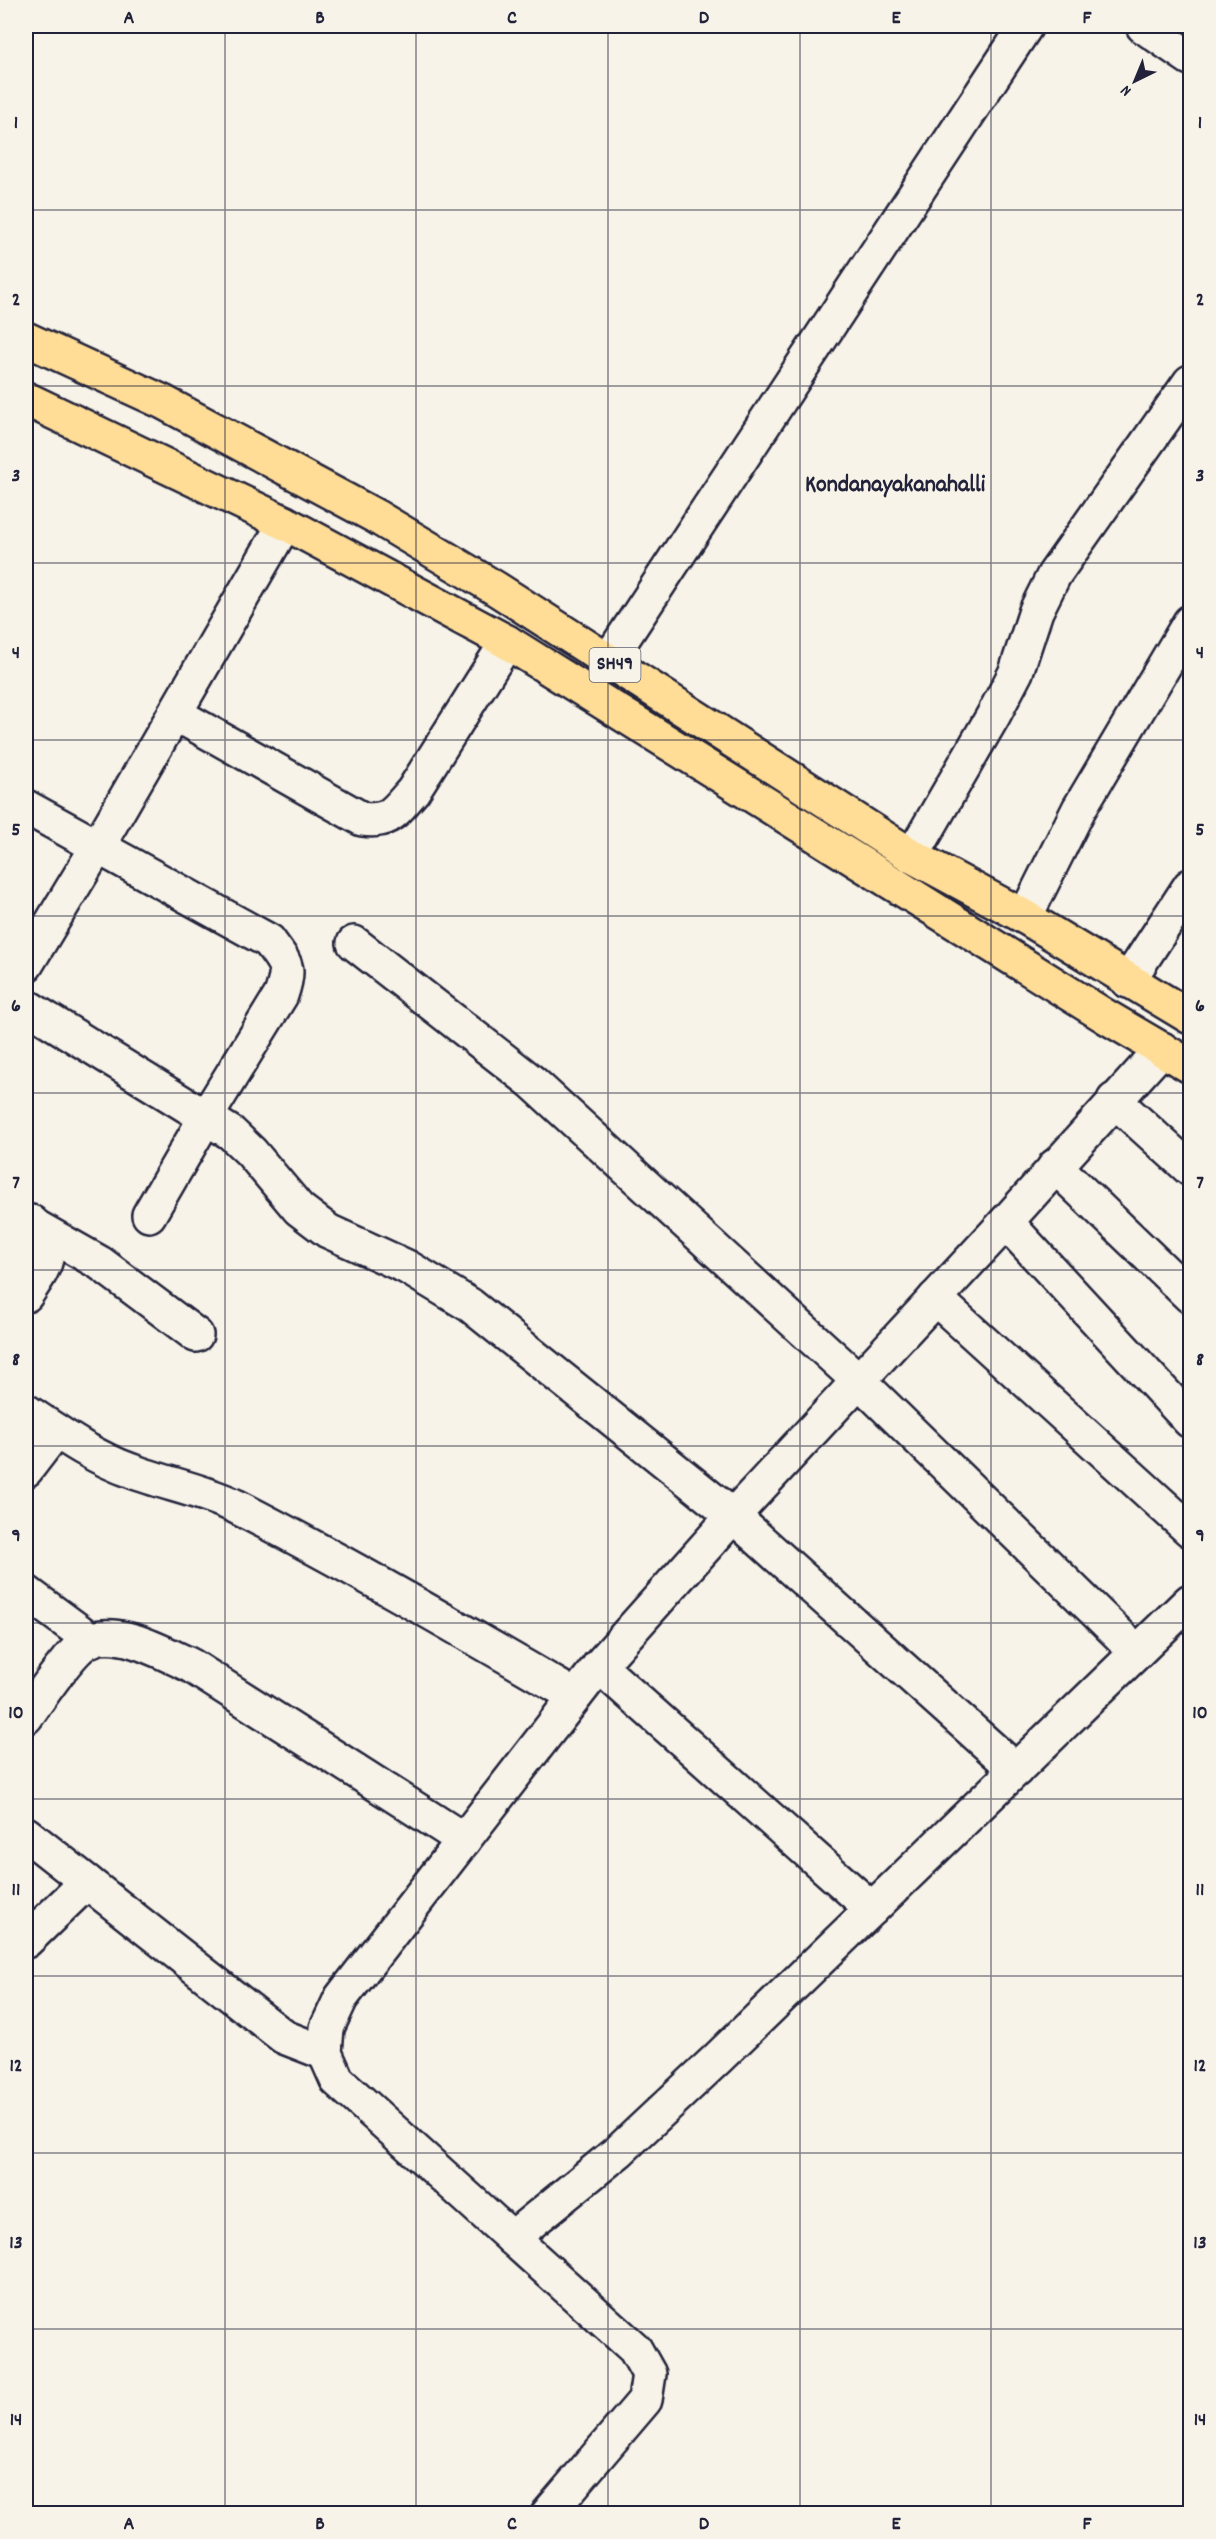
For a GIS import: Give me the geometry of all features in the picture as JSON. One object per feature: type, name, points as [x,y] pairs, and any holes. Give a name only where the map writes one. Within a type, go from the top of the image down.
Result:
[{"type":"main road","name":"SH49","points":[[26,339],[163,402],[375,516],[495,588],[912,856],[1025,917],[1191,1017]]},
{"type":"main road","name":"SH49","points":[[26,399],[285,523],[507,642],[1095,1010],[1191,1066]]},
{"type":"street","points":[[608,661],[1026,26]]},
{"type":"street","points":[[1143,26],[1191,58]]},
{"type":"street","points":[[912,856],[1012,681],[1036,611],[1054,575],[1191,382]]},
{"type":"street","points":[[26,965],[176,714],[285,523]]},
{"type":"street","points":[[1025,917],[1079,809],[1191,621]]},
{"type":"street","points":[[176,714],[362,819],[379,821],[395,812],[413,791],[507,642]]},
{"type":"street","points":[[26,807],[269,941],[284,963],[288,976],[281,995],[149,1215]]},
{"type":"street","points":[[1128,981],[1191,886]]},
{"type":"street","points":[[354,943],[532,1082],[858,1380],[1137,1652]]},
{"type":"street","points":[[26,1006],[231,1133],[251,1152],[299,1209],[321,1226],[406,1267],[470,1305],[733,1516],[1016,1770]]},
{"type":"street","points":[[548,2514],[645,2400],[649,2374],[635,2349],[337,2080],[325,2053],[327,2028],[341,1998],[599,1666],[733,1516],[1006,1222],[1162,1049]]},
{"type":"street","points":[[1114,1100],[1191,1169]]},
{"type":"street","points":[[1055,1166],[1191,1296]]},
{"type":"street","points":[[1006,1222],[1191,1421]]},
{"type":"street","points":[[26,1295],[45,1265],[48,1248],[33,1223]]},
{"type":"street","points":[[33,1223],[100,1263],[196,1335]]},
{"type":"street","points":[[935,1298],[1191,1530]]},
{"type":"street","points":[[26,1411],[56,1431],[132,1471],[188,1487],[232,1505],[441,1618],[576,1696]]},
{"type":"street","points":[[26,1470],[56,1431]]},
{"type":"street","points":[[26,1592],[91,1640]]},
{"type":"street","points":[[512,2238],[619,2151],[1191,1601]]},
{"type":"street","points":[[26,1717],[75,1651],[91,1640],[112,1637],[144,1644],[190,1665],[464,1839]]},
{"type":"street","points":[[599,1666],[872,1909]]},
{"type":"street","points":[[26,1834],[284,2037],[325,2053]]},
{"type":"street","points":[[26,1941],[87,1882]]},
{"type":"district","name":"Kondanayakanahalli","points":[[895,486]]}]
